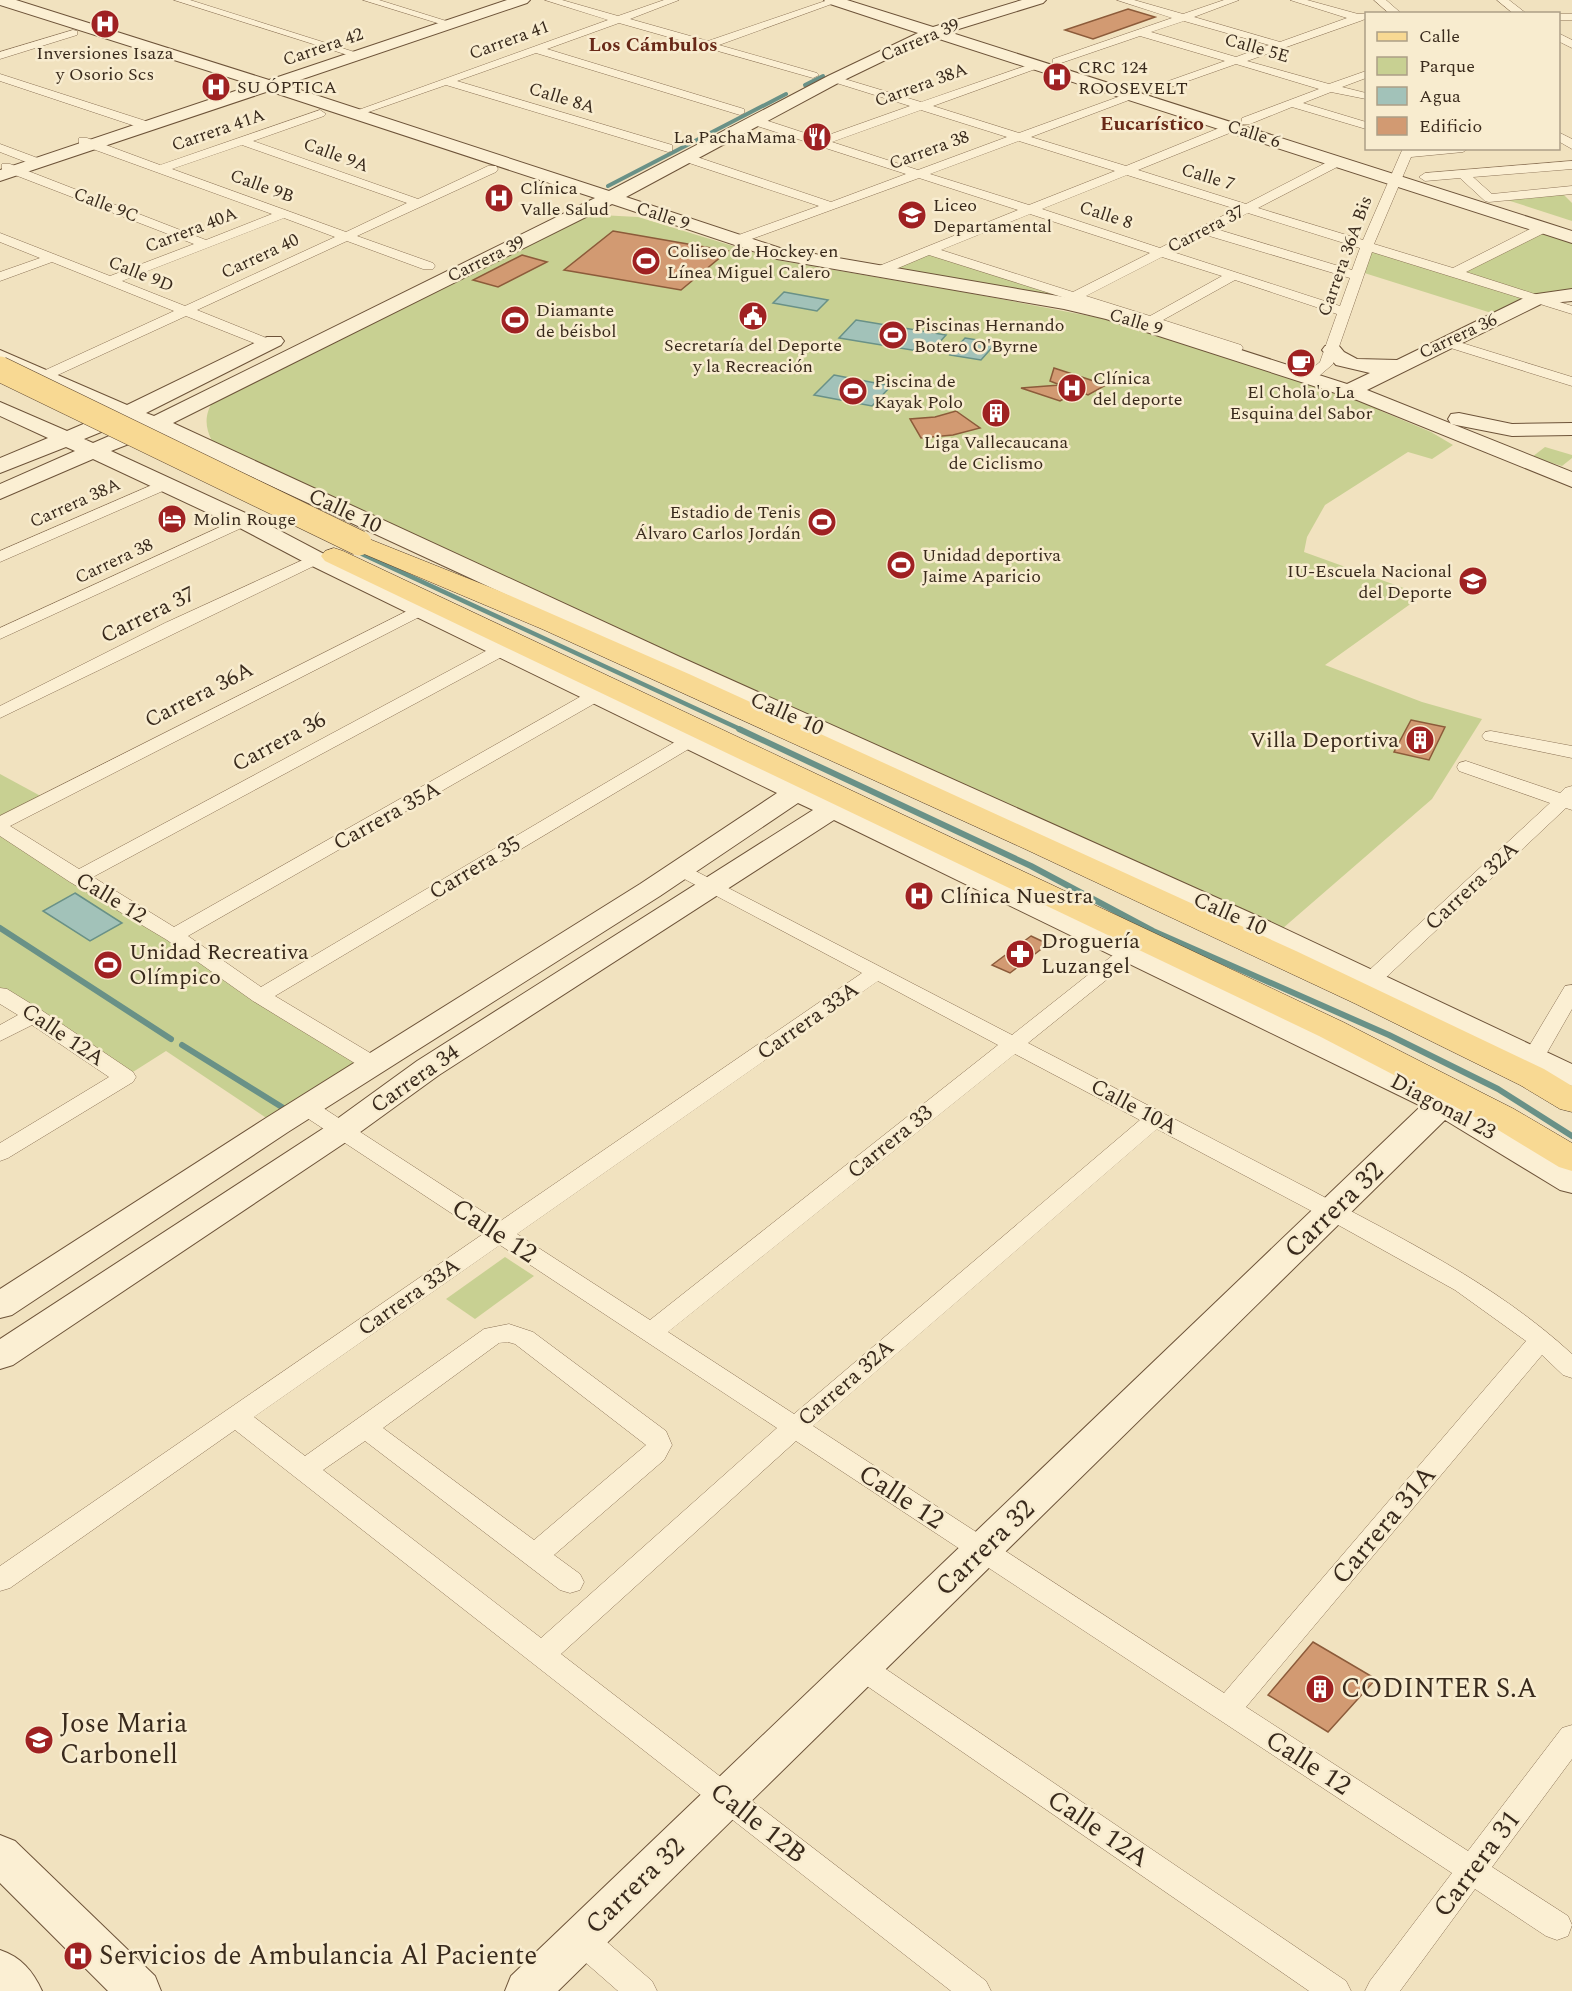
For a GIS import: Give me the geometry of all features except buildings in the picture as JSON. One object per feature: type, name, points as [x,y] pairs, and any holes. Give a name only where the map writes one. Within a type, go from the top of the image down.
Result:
[{"type":"main road","name":"Carrera 42","points":[[446,23],[506,0]]},
{"type":"main road","name":"Carrera 42","points":[[15,167],[446,23],[522,0]]},
{"type":"main road","name":"Calle 6","points":[[863,0],[1037,65],[1220,112],[1239,124],[1339,161],[1403,163],[1425,177],[1572,225]]},
{"type":"main road","name":"Carrera 39","points":[[0,492],[155,424],[687,158],[755,122],[879,42],[1004,0]]},
{"type":"main road","name":"Carrera 39","points":[[648,158],[783,89],[834,79],[930,26],[1038,0]]},
{"type":"main road","points":[[0,10],[8,1]]},
{"type":"main road","name":"Calle 9","points":[[8,1],[42,6],[165,55],[256,87],[320,114],[573,195],[602,201],[789,256],[1003,296],[1105,319],[1317,386],[1350,391],[1572,480]]},
{"type":"main road","name":"Calle 6","points":[[833,1],[875,14],[930,26],[1057,60],[1105,81]]},
{"type":"main road","name":"Calle 9","points":[[0,10],[116,47],[165,55]]},
{"type":"main road","points":[[875,14],[890,26],[891,32],[879,42]]},
{"type":"main road","points":[[116,47],[165,55]]},
{"type":"main road","name":"Calle 9","points":[[256,87],[356,113],[573,195]]},
{"type":"main road","name":"Calle 6","points":[[1142,93],[1178,110],[1403,163],[1543,228],[1572,237]]},
{"type":"main road","points":[[1178,110],[1220,112]]},
{"type":"main road","points":[[573,195],[610,177]]},
{"type":"main road","name":"Calle 9","points":[[602,201],[638,217],[782,261],[1003,296]]},
{"type":"main road","points":[[563,220],[600,215],[638,217]]},
{"type":"main road","name":"Carrera 39","points":[[408,275],[449,255]]},
{"type":"main road","points":[[359,322],[368,295]]},
{"type":"main road","name":"Carrera 36","points":[[1350,391],[1400,364],[1536,299],[1572,295]]},
{"type":"main road","points":[[0,466],[128,413],[288,334]]},
{"type":"main road","points":[[1332,350],[1339,358],[1355,364],[1375,366],[1400,364]]},
{"type":"main road","name":"Calle 10","points":[[0,356],[86,396],[242,463],[1365,986],[1572,1076]]},
{"type":"main road","name":"Calle 10","points":[[0,369],[335,556],[414,606],[1129,952],[1321,1034]]},
{"type":"main road","points":[[229,387],[214,399],[208,410],[206,421],[212,441],[220,451],[242,463]]},
{"type":"main road","points":[[1350,391],[1401,400],[1460,419],[1512,430],[1572,429]]},
{"type":"main road","name":"Calle 9","points":[[1350,391],[1380,411],[1431,432],[1473,456],[1498,466],[1572,487]]},
{"type":"main road","name":"Calle 10","points":[[0,392],[1321,1034]]},
{"type":"main road","points":[[23,418],[53,422],[78,416],[91,405],[86,396]]},
{"type":"main road","name":"Calle 10","points":[[0,408],[244,521],[335,556],[435,572],[1243,929]]},
{"type":"main road","points":[[1460,419],[1487,432],[1521,440],[1572,440]]},
{"type":"main road","points":[[68,439],[93,442],[132,434]]},
{"type":"main road","points":[[151,477],[136,465],[139,457],[162,450],[242,463]]},
{"type":"main road","points":[[54,469],[110,468],[151,477]]},
{"type":"main road","points":[[435,572],[490,578]]},
{"type":"main road","points":[[379,578],[414,606]]},
{"type":"main road","points":[[671,662],[696,688]]},
{"type":"main road","name":"Carrera 34","points":[[0,1306],[306,1107],[680,869],[797,791]]},
{"type":"main road","name":"Carrera 34","points":[[0,1356],[341,1131],[428,1068],[833,808]]},
{"type":"main road","points":[[1365,986],[1572,1101]]},
{"type":"main road","points":[[1321,1034],[1502,1117],[1572,1159]]},
{"type":"main road","name":"Diagonal 23","points":[[1321,1034],[1572,1182]]},
{"type":"main road","name":"Carrera 32","points":[[527,1991],[1442,1104]]},
{"type":"main road","points":[[145,1212],[179,1237]]},
{"type":"main road","points":[[0,1854],[139,1991]]},
{"type":"main road","points":[[0,1971],[20,1991]]},
{"type":"street","points":[[178,0],[354,54]]},
{"type":"street","points":[[195,5],[212,0]]},
{"type":"street","points":[[368,0],[446,23]]},
{"type":"street","points":[[550,0],[708,45],[814,82]]},
{"type":"street","name":"Carrera 41","points":[[356,113],[674,0]]},
{"type":"street","points":[[1122,0],[1280,45]]},
{"type":"street","points":[[1057,60],[1234,0]]},
{"type":"street","points":[[1295,0],[1363,17]]},
{"type":"street","points":[[1379,0],[1393,10]]},
{"type":"street","points":[[1502,0],[1519,12]]},
{"type":"street","points":[[708,45],[833,1]]},
{"type":"street","name":"Carrera 38","points":[[738,240],[1142,93],[1363,17]]},
{"type":"street","name":"Calle 5E","points":[[1138,32],[1329,88],[1365,96]]},
{"type":"street","points":[[0,56],[73,33]]},
{"type":"street","points":[[535,49],[740,111]]},
{"type":"street","name":"Carrera 38A","points":[[818,142],[1037,65]]},
{"type":"street","points":[[879,272],[1365,74]]},
{"type":"street","points":[[0,77],[143,124]]},
{"type":"street","name":"Calle 7","points":[[834,79],[1572,310]]},
{"type":"street","name":"Calle 8A","points":[[445,81],[668,148]]},
{"type":"street","points":[[1291,103],[1365,126]]},
{"type":"street","name":"Carrera 41A","points":[[160,169],[320,114]]},
{"type":"street","name":"Calle 8","points":[[755,122],[1343,311]]},
{"type":"street","name":"Calle 9A","points":[[242,141],[418,203]]},
{"type":"street","name":"Calle 9B","points":[[88,143],[428,266]]},
{"type":"street","name":"Calle 9C","points":[[0,148],[15,167],[205,244]]},
{"type":"street","points":[[1403,163],[1455,150]]},
{"type":"street","points":[[687,158],[832,206]]},
{"type":"street","name":"Carrera 37","points":[[1074,297],[1339,161]]},
{"type":"street","name":"Carrera 36A Bis","points":[[1314,374],[1326,364],[1332,350],[1366,246],[1403,163]]},
{"type":"street","points":[[1425,177],[1572,165]]},
{"type":"street","name":"Carrera 40","points":[[44,376],[492,169]]},
{"type":"street","points":[[1463,174],[1489,198],[1566,190],[1572,200]]},
{"type":"street","name":"Carrera 40A","points":[[110,281],[284,214]]},
{"type":"street","points":[[1454,273],[1543,228]]},
{"type":"street","points":[[1204,230],[1356,276]]},
{"type":"street","name":"Calle 9D","points":[[0,237],[269,344]]},
{"type":"street","name":"Calle 9","points":[[929,251],[1328,378],[1350,391]]},
{"type":"street","points":[[0,277],[51,258]]},
{"type":"street","points":[[1151,321],[1233,276]]},
{"type":"street","points":[[1446,342],[1572,382]]},
{"type":"street","name":"Carrera 38A","points":[[0,557],[20,549],[151,477]]},
{"type":"street","name":"Carrera 38","points":[[0,634],[244,521]]},
{"type":"street","points":[[0,539],[20,549]]},
{"type":"street","name":"Carrera 37","points":[[0,713],[171,627],[335,556]]},
{"type":"street","name":"Carrera 36A","points":[[0,826],[414,606]]},
{"type":"street","name":"Carrera 36","points":[[77,878],[503,649]]},
{"type":"street","name":"Carrera 35A","points":[[174,936],[598,694]]},
{"type":"street","points":[[1491,736],[1572,752]]},
{"type":"street","name":"Carrera 35","points":[[260,996],[691,740]]},
{"type":"street","points":[[1466,767],[1569,799]]},
{"type":"street","name":"Carrera 32A","points":[[1365,986],[1569,799]]},
{"type":"street","name":"Calle 12","points":[[0,826],[77,878],[174,936],[260,996],[374,1065]]},
{"type":"street","name":"Calle 10A","points":[[680,869],[1332,1211],[1463,1284],[1541,1340],[1572,1369]]},
{"type":"street","name":"Carrera 33","points":[[651,1333],[1129,952]]},
{"type":"street","name":"Carrera 33A","points":[[0,1580],[876,973]]},
{"type":"street","points":[[1533,1058],[1572,992]]},
{"type":"street","name":"Calle 12A","points":[[0,994],[125,1077],[0,1153]]},
{"type":"street","points":[[0,1034],[34,1015]]},
{"type":"street","name":"Calle 12","points":[[306,1107],[1557,1926]]},
{"type":"street","name":"Carrera 32A","points":[[542,1654],[795,1427],[1156,1118]]},
{"type":"street","points":[[304,1470],[493,1335],[509,1333],[524,1338],[657,1438],[659,1445],[655,1453],[535,1555]]},
{"type":"street","name":"Carrera 31A","points":[[1227,1710],[1541,1340]]},
{"type":"street","name":"Calle 12B","points":[[236,1417],[975,1991]]},
{"type":"street","points":[[364,1427],[570,1582]]},
{"type":"street","name":"Calle 12A","points":[[861,1667],[1335,1991]]},
{"type":"street","name":"Carrera 31","points":[[1382,1991],[1572,1737]]},
{"type":"street","points":[[581,1939],[641,1991]]},
{"type":"green space","points":[[1560,191],[1572,203],[1572,221],[1504,199]]},
{"type":"green space","name":"Unidad deportiva Jaime Aparicio","points":[[600,215],[638,217],[782,261],[1105,319],[1364,396],[1381,411],[1431,432],[1453,445],[1432,459],[1408,452],[1325,505],[1307,537],[1304,552],[1423,595],[1325,665],[1422,702],[1482,719],[1432,799],[1275,935],[212,441],[207,420],[214,399],[581,217]]},
{"type":"green space","points":[[1543,228],[1572,237],[1572,295],[1501,316],[1358,271],[1367,246],[1454,273]]},
{"type":"green space","points":[[929,251],[1074,297],[1064,303],[879,271]]},
{"type":"green space","points":[[1545,447],[1572,455],[1572,458],[1562,466],[1532,457]]},
{"type":"green space","points":[[0,774],[48,800],[0,824]]},
{"type":"green space","name":"Unidad Recreativa Olímpico","points":[[0,828],[374,1065],[277,1125],[166,1051],[125,1077],[0,994]]},
{"type":"green space","points":[[505,1257],[534,1276],[475,1319],[446,1299]]},
{"type":"water","points":[[784,292],[828,300],[817,311],[773,303]]},
{"type":"water","points":[[856,320],[946,335],[930,353],[839,338]]},
{"type":"water","points":[[965,338],[996,343],[981,360],[950,355]]},
{"type":"water","name":"Piscina de Kayak Polo","points":[[834,375],[891,386],[872,406],[814,395]]},
{"type":"water","points":[[75,893],[122,923],[90,941],[43,911]]},
{"type":"waterway","points":[[805,85],[823,76]]},
{"type":"waterway","points":[[608,186],[786,94]]},
{"type":"waterway","points":[[362,554],[742,730]]},
{"type":"waterway","points":[[739,729],[1031,866],[1153,931],[1389,1035],[1498,1089],[1572,1136]]},
{"type":"waterway","points":[[0,928],[171,1039]]},
{"type":"waterway","points":[[182,1045],[285,1109]]},
{"type":"place","name":"Inversiones Isaza y Osorio Scs","points":[[105,24]]},
{"type":"place","name":"CRC 124 ROOSEVELT","points":[[1057,77]]},
{"type":"place","name":"SU ÓPTICA","points":[[216,87]]},
{"type":"place","name":"La PachaMama","points":[[817,137]]},
{"type":"place","name":"Clínica Valle Salud","points":[[499,198]]},
{"type":"place","name":"Liceo Departamental","points":[[912,215]]},
{"type":"place","name":"Coliseo de Hockey en Línea Miguel Calero","points":[[646,261]]},
{"type":"place","name":"Secretaría del Deporte y la Recreación","points":[[753,316]]},
{"type":"place","name":"Diamante de béisbol","points":[[515,320]]},
{"type":"place","name":"Piscinas Hernando Botero O'Byrne","points":[[893,335]]},
{"type":"place","name":"El Chola'o La Esquina del Sabor","points":[[1301,363]]},
{"type":"place","name":"Clínica del deporte","points":[[1072,388]]},
{"type":"place","name":"Piscina de Kayak Polo","points":[[853,391]]},
{"type":"place","name":"Liga Vallecaucana de Ciclismo","points":[[996,413]]},
{"type":"place","name":"Molin Rouge","points":[[172,519]]},
{"type":"place","name":"Estadio de Tenis Álvaro Carlos Jordán","points":[[822,522]]},
{"type":"place","name":"Unidad deportiva Jaime Aparicio","points":[[901,565]]},
{"type":"place","name":"IU-Escuela Nacional del Deporte","points":[[1473,581]]},
{"type":"place","name":"Villa Deportiva","points":[[1420,740]]},
{"type":"place","name":"Clínica Nuestra","points":[[919,896]]},
{"type":"place","name":"Droguería Luzangel","points":[[1020,954]]},
{"type":"place","name":"Unidad Recreativa Olímpico","points":[[108,965]]},
{"type":"place","name":"CODINTER S.A","points":[[1320,1689]]},
{"type":"place","name":"Jose Maria Carbonell","points":[[39,1740]]},
{"type":"place","name":"Servicios de Ambulancia Al Paciente","points":[[78,1956]]},
{"type":"district","name":"Los Cámbulos","points":[[653,45]]},
{"type":"district","name":"Eucarístico","points":[[1152,124]]}]
